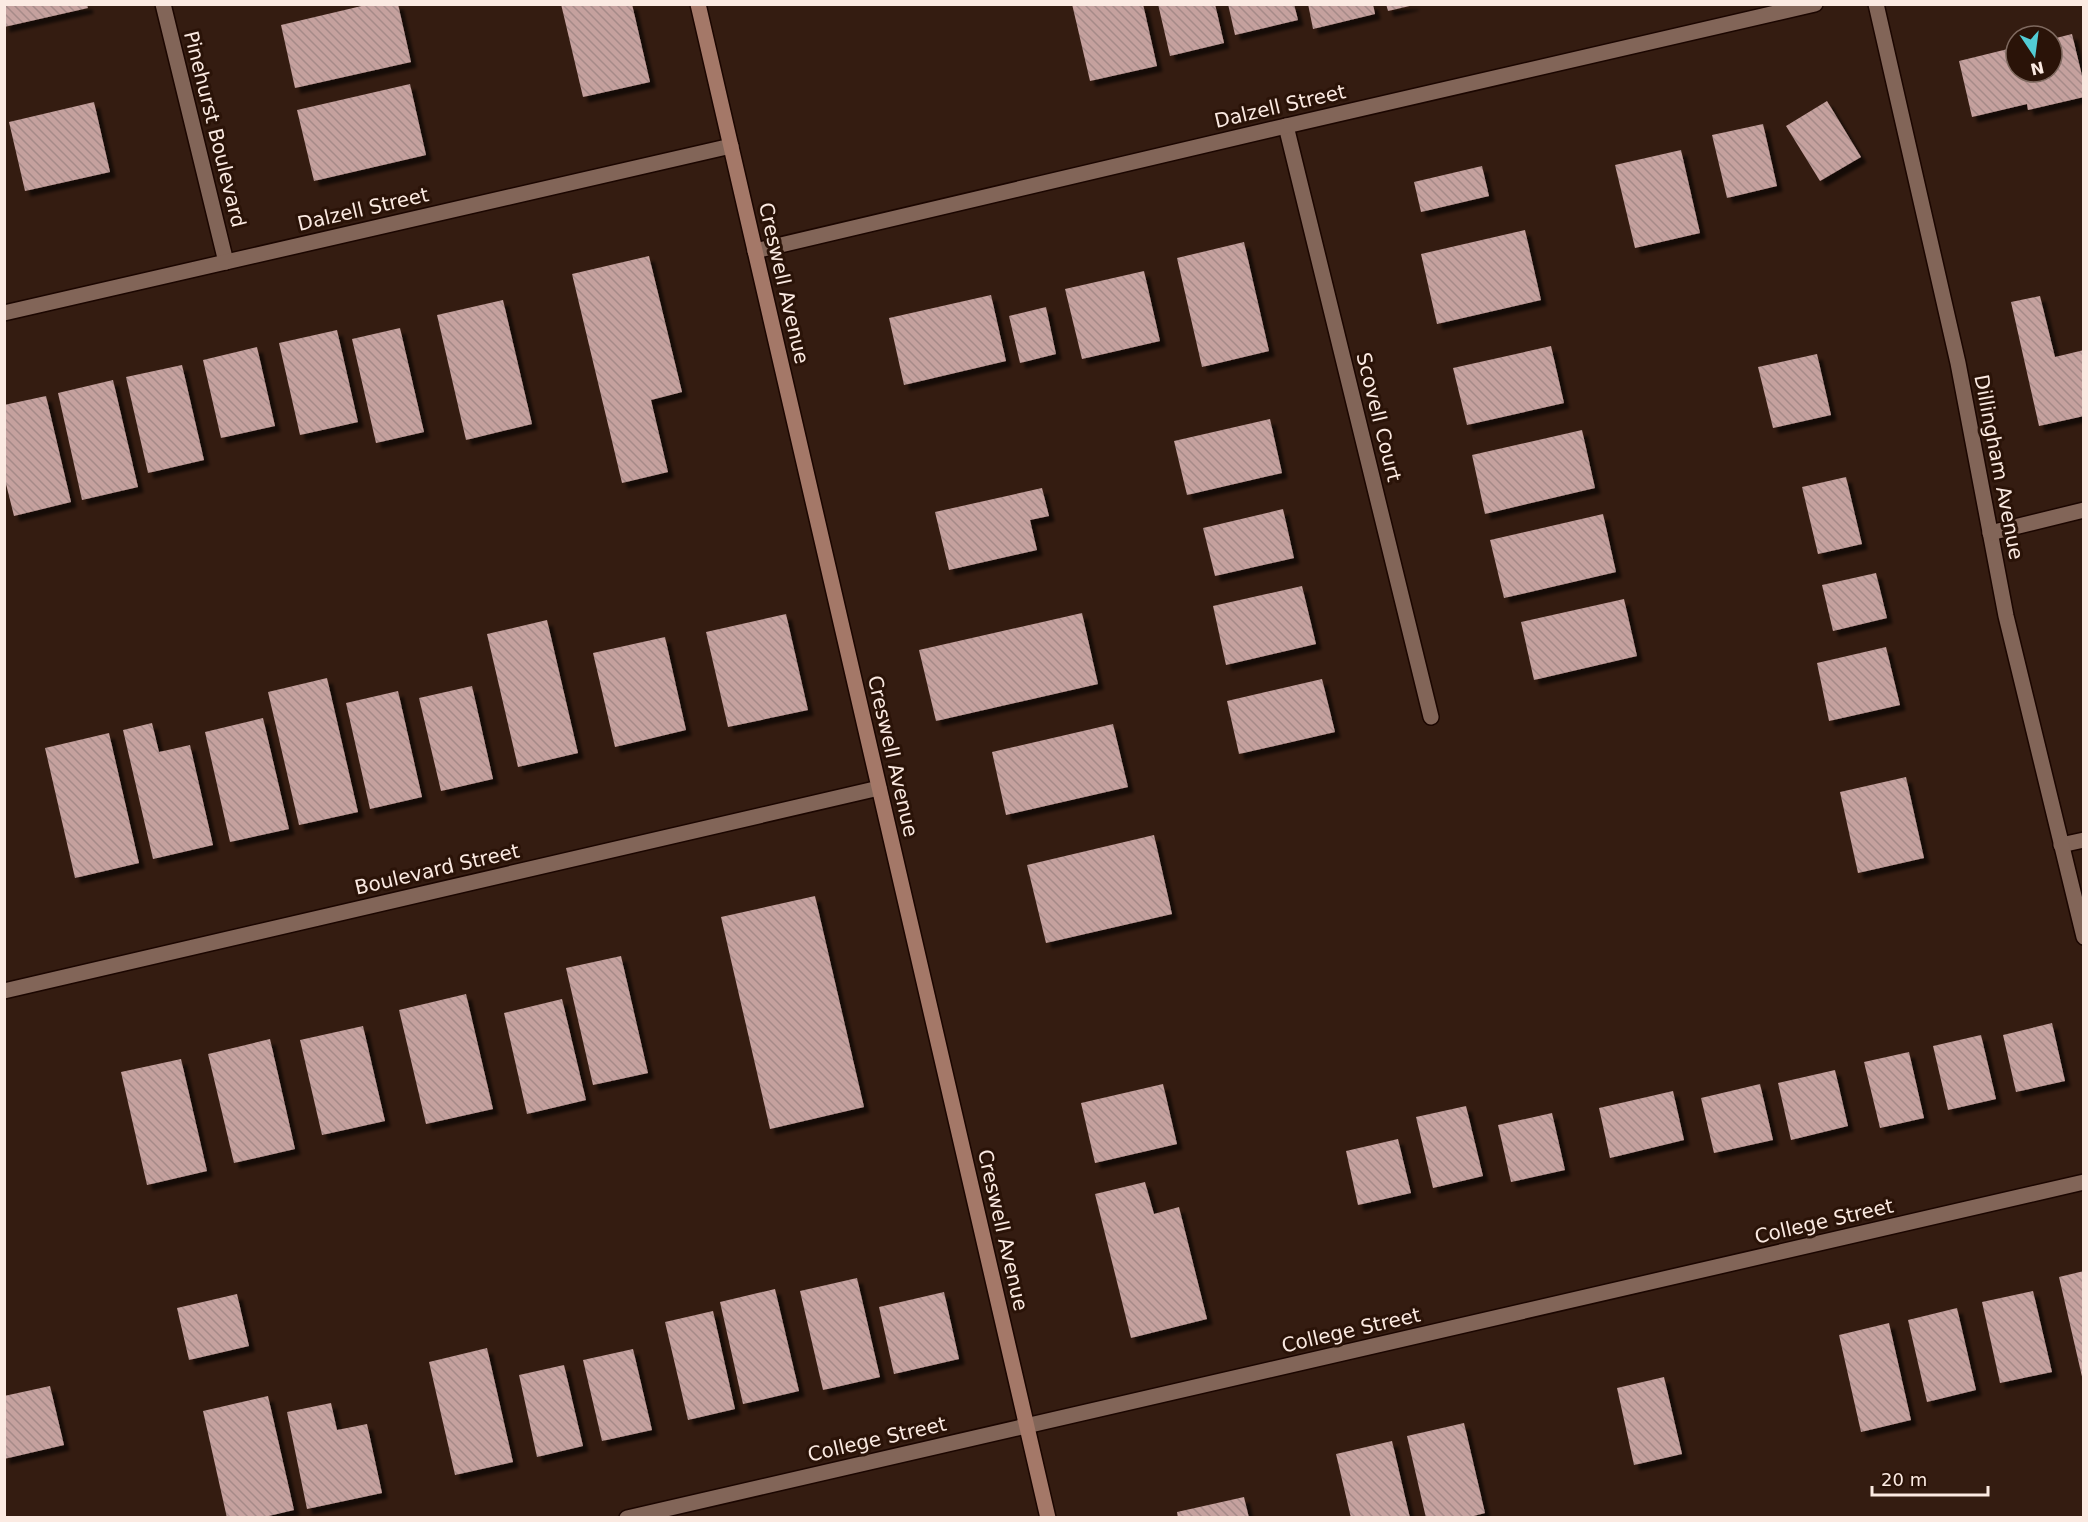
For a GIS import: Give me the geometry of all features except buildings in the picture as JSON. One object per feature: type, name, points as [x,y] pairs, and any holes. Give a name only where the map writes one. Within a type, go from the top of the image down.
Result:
[{"type":"street","name":"Pinehurst Boulevard","points":[[163,4],[226,262]]},
{"type":"street","name":"Creswell Avenue","points":[[698,4],[1048,1518]]},
{"type":"street","name":"Dalzell Street","points":[[755,251],[1815,4]]},
{"type":"street","name":"Dillingham Avenue","points":[[1876,4],[1959,363],[2006,616],[2084,937]]},
{"type":"street","name":"Scovell Court","points":[[1286,126],[1431,717]]},
{"type":"street","name":"Dalzell Street","points":[[4,313],[731,146]]},
{"type":"street","points":[[1990,533],[2084,510]]},
{"type":"street","name":"Boulevard Street","points":[[4,991],[879,788]]},
{"type":"street","points":[[2061,845],[2084,840]]},
{"type":"street","name":"College Street","points":[[627,1518],[2084,1182]]}]
